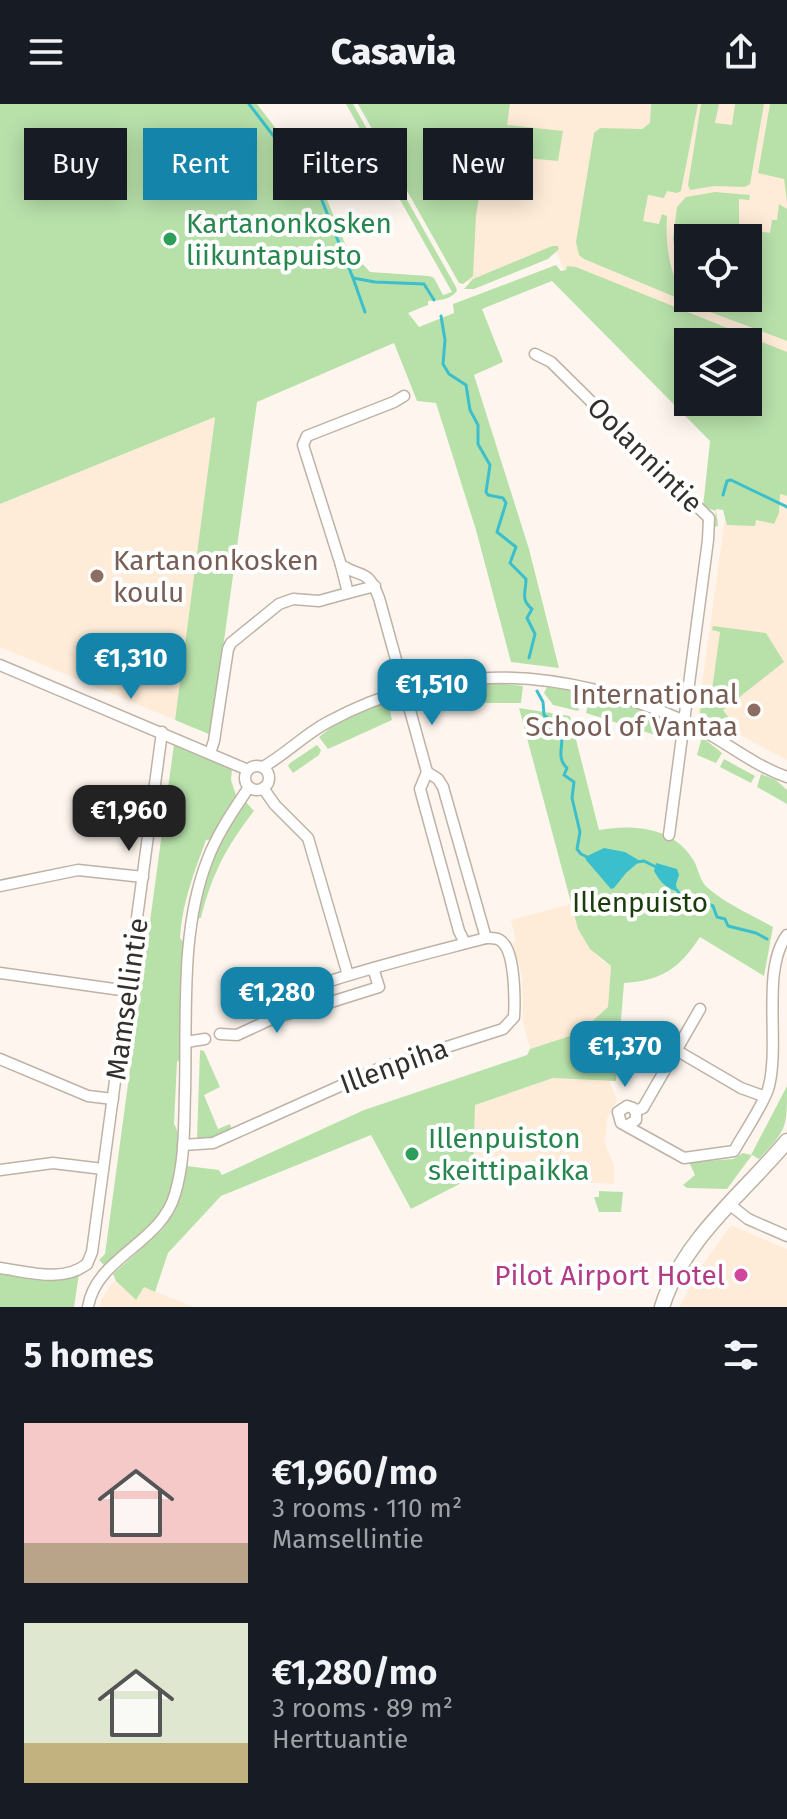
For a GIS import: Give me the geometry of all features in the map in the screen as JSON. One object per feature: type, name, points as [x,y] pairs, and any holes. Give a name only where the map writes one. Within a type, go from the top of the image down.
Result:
[{"type":"street","name":"Oolannintie","points":[[535,354],[551,362],[709,518],[685,720]]},
{"type":"street","points":[[348,593],[304,441],[307,436],[404,396]]},
{"type":"street","points":[[210,753],[231,643],[279,604],[293,599],[319,601],[375,586],[364,573],[341,565]]},
{"type":"street","name":"Illenpiha","points":[[375,586],[427,772],[420,789],[465,943]]},
{"type":"street","points":[[0,665],[248,770]]},
{"type":"street","points":[[263,767],[326,723],[360,705],[405,690],[459,679],[537,678],[622,696],[685,720],[786,778]]},
{"type":"street","points":[[669,835],[685,720]]},
{"type":"street","name":"Mamsellintie","points":[[87,1264],[92,1252],[162,732]]},
{"type":"street","points":[[257,765],[263,767],[269,778],[263,788],[256,790],[249,787],[245,776],[248,770],[257,765]]},
{"type":"street","name":"Illenpiha","points":[[183,1145],[213,1143],[378,1069],[503,1029],[514,1017],[515,998],[508,952],[499,939],[486,938],[443,787],[438,779],[427,772]]},
{"type":"street","points":[[88,1307],[90,1295],[99,1279],[162,1221],[175,1196],[183,1145],[189,945],[198,892],[215,841],[249,787]]},
{"type":"street","points":[[263,788],[275,805],[308,838],[348,975]]},
{"type":"street","points":[[0,886],[78,870],[143,877]]},
{"type":"street","points":[[635,1111],[627,1106],[618,1112],[619,1121],[684,1158],[734,1151],[769,1085],[776,952],[787,935]]},
{"type":"street","points":[[328,1003],[324,989],[327,982],[486,938]]},
{"type":"street","points":[[220,1034],[237,1035],[276,1017],[379,987],[373,968]]},
{"type":"street","points":[[0,973],[128,991]]},
{"type":"street","points":[[635,1111],[643,1108],[700,1009]]},
{"type":"street","points":[[186,1042],[205,1039]]},
{"type":"street","points":[[676,1050],[741,1088],[763,1096]]},
{"type":"street","points":[[0,1059],[88,1096],[113,1099]]},
{"type":"street","points":[[628,1125],[636,1120],[635,1111]]},
{"type":"street","points":[[662,1307],[678,1269],[693,1247],[787,1141]]},
{"type":"street","points":[[0,1170],[53,1163],[103,1169]]},
{"type":"street","points":[[729,1204],[748,1219],[787,1236]]},
{"type":"street","points":[[0,1268],[54,1275],[71,1273],[87,1264],[99,1279]]},
{"type":"shaded area","points":[[479,104],[787,104],[787,360],[762,350],[762,328],[708,328],[564,270],[557,253],[472,286],[463,276],[470,200],[533,200],[533,128],[477,128]]},
{"type":"shaded area","name":"Kartanonkosken koulu","points":[[215,417],[175,720],[0,647],[0,504]]},
{"type":"shaded area","points":[[787,452],[787,760],[698,713],[726,510]]},
{"type":"shaded area","points":[[571,904],[578,929],[602,961],[611,966],[608,1007],[579,1033],[530,1049],[523,1021],[522,975],[513,943],[516,941],[511,920]]},
{"type":"shaded area","points":[[553,1078],[609,1080],[617,1100],[607,1119],[605,1144],[614,1165],[614,1184],[473,1177],[474,1105]]},
{"type":"shaded area","points":[[731,1225],[787,1249],[787,1307],[679,1307],[701,1267]]},
{"type":"shaded area","points":[[116,1281],[136,1300],[144,1287],[194,1307],[100,1307],[101,1300]]},
{"type":"green space","name":"Kartanonkosken liikuntapuisto","points":[[0,104],[257,104],[275,128],[273,128],[273,200],[327,200],[346,246],[370,272],[429,276],[434,278],[443,295],[452,292],[400,200],[407,200],[457,291],[450,297],[428,301],[428,305],[408,313],[419,327],[454,313],[453,304],[556,265],[561,271],[566,270],[567,266],[576,267],[674,306],[674,312],[688,312],[727,328],[674,328],[674,405],[552,281],[482,309],[503,362],[474,375],[529,549],[559,668],[511,662],[476,530],[436,403],[417,401],[394,343],[257,402],[211,735],[175,720],[215,417],[0,504]]},
{"type":"green space","name":"Kartanonkosken liikuntapuisto","points":[[346,104],[353,104],[367,128],[360,128]]},
{"type":"green space","points":[[358,104],[510,104],[507,125],[563,131],[558,161],[533,159],[533,128],[423,128],[423,200],[479,200],[473,276],[463,284],[459,283],[407,191],[407,128],[372,128]]},
{"type":"green space","points":[[651,104],[698,104],[681,191],[667,191],[664,198],[648,195],[643,221],[659,224],[662,214],[667,216],[674,297],[584,259],[579,255],[576,242],[594,133],[600,128],[642,129],[650,123]]},
{"type":"green space","points":[[701,104],[719,104],[715,123],[732,125],[735,104],[764,104],[750,184],[745,187],[715,186],[690,190],[688,185]]},
{"type":"green space","points":[[770,104],[787,104],[787,202],[784,179],[758,173]]},
{"type":"green space","points":[[715,192],[750,195],[749,200],[739,199],[739,224],[675,224],[677,207],[686,197]]},
{"type":"green space","points":[[779,204],[787,209],[787,341],[762,332],[762,328],[753,328],[710,312],[762,312],[762,232],[770,233],[772,220],[777,220]]},
{"type":"green space","points":[[552,246],[559,249],[548,259],[474,289],[464,289],[473,279]]},
{"type":"green space","name":"Kartanonkosken liikuntapuisto","points":[[762,342],[787,352],[787,496],[780,494],[779,513],[774,524],[756,520],[755,526],[727,525],[723,510],[716,509],[718,526],[714,527],[716,511],[703,507],[710,441],[685,416],[762,416]]},
{"type":"green space","points":[[713,626],[766,633],[784,662],[723,710],[735,726],[731,730],[700,713],[703,690],[712,690],[720,632],[712,630]]},
{"type":"green space","points":[[496,683],[523,686],[521,703],[470,703],[430,709],[426,706],[423,690]]},
{"type":"green space","points":[[547,687],[580,692],[582,696],[578,711],[553,705],[544,693]]},
{"type":"green space","points":[[595,694],[662,717],[655,735],[586,713],[590,696]]},
{"type":"green space","points":[[388,700],[392,720],[328,749],[319,737],[343,718]]},
{"type":"green space","name":"Illenpuisto","points":[[519,708],[570,716],[599,830],[640,828],[676,841],[694,861],[708,888],[773,927],[764,976],[700,937],[685,957],[668,971],[649,979],[624,983],[616,1081],[553,1078],[475,1105],[473,1177],[411,1209],[371,1135],[221,1196],[168,1253],[155,1292],[144,1287],[136,1300],[113,1274],[162,1230],[175,1211],[187,1166],[219,1170],[222,1175],[364,1110],[527,1055],[530,1049],[579,1033],[608,1007],[611,966],[590,949],[578,929]]},
{"type":"green space","points":[[702,737],[722,753],[716,763],[697,755]]},
{"type":"green space","points":[[174,744],[232,769],[231,780],[236,795],[213,839],[206,840],[183,913],[180,938],[185,944],[181,1058],[177,1062],[174,1124],[178,1142],[170,1193],[156,1220],[104,1265],[99,1260],[105,1254]]},
{"type":"green space","points":[[317,745],[321,750],[319,755],[293,773],[288,766],[290,763]]},
{"type":"green space","points":[[724,759],[755,776],[751,783],[720,767]]},
{"type":"green space","points":[[761,774],[776,780],[787,790],[787,804],[757,787]]},
{"type":"green space","points":[[246,802],[254,811],[221,862],[201,918],[198,918],[215,857]]},
{"type":"green space","points":[[200,1050],[204,1051],[220,1087],[204,1095],[218,1129],[230,1124],[231,1127],[229,1132],[210,1139],[197,1139]]},
{"type":"green space","points":[[787,1086],[784,1127],[759,1159],[752,1155],[727,1189],[687,1188],[683,1185],[695,1175],[689,1162],[733,1159],[743,1153],[751,1155]]},
{"type":"green space","points":[[599,1191],[623,1192],[621,1212],[599,1212],[594,1197],[599,1197]]},
{"type":"green space","points":[[0,1272],[79,1274],[74,1307],[0,1307]]},
{"type":"water","points":[[604,848],[625,852],[640,861],[611,889],[585,857]]},
{"type":"water","points":[[656,863],[677,869],[677,891],[658,878],[654,871]]},
{"type":"waterway","points":[[249,104],[321,198],[353,278],[424,284],[434,300]]},
{"type":"waterway","points":[[353,278],[365,312]]},
{"type":"waterway","points":[[441,316],[445,340],[443,364],[449,374],[466,385],[470,410],[478,425],[478,444],[490,465],[486,492],[503,498],[506,503],[497,532],[516,547],[510,563],[526,579],[525,599],[532,609],[527,618],[535,634],[529,658]]},
{"type":"waterway","points":[[723,495],[727,481],[731,480],[787,507]]},
{"type":"waterway","points":[[537,691],[543,702],[544,715],[561,734],[561,759],[567,768],[564,775],[574,782],[572,798],[580,832],[577,849],[587,857]]},
{"type":"waterway","points":[[637,862],[644,861],[656,867]]},
{"type":"waterway","points":[[677,890],[685,904],[706,903],[713,906],[717,917],[725,919],[728,926],[767,939]]},
{"type":"place","name":"Kartanonkosken liikuntapuisto","points":[[170,239]]},
{"type":"place","name":"Kartanonkosken koulu","points":[[97,576]]},
{"type":"place","name":"International School of Vantaa","points":[[754,710]]},
{"type":"place","name":"Illenpuiston skeittipaikka","points":[[412,1154]]},
{"type":"place","name":"Pilot Airport Hotel","points":[[741,1275]]}]
